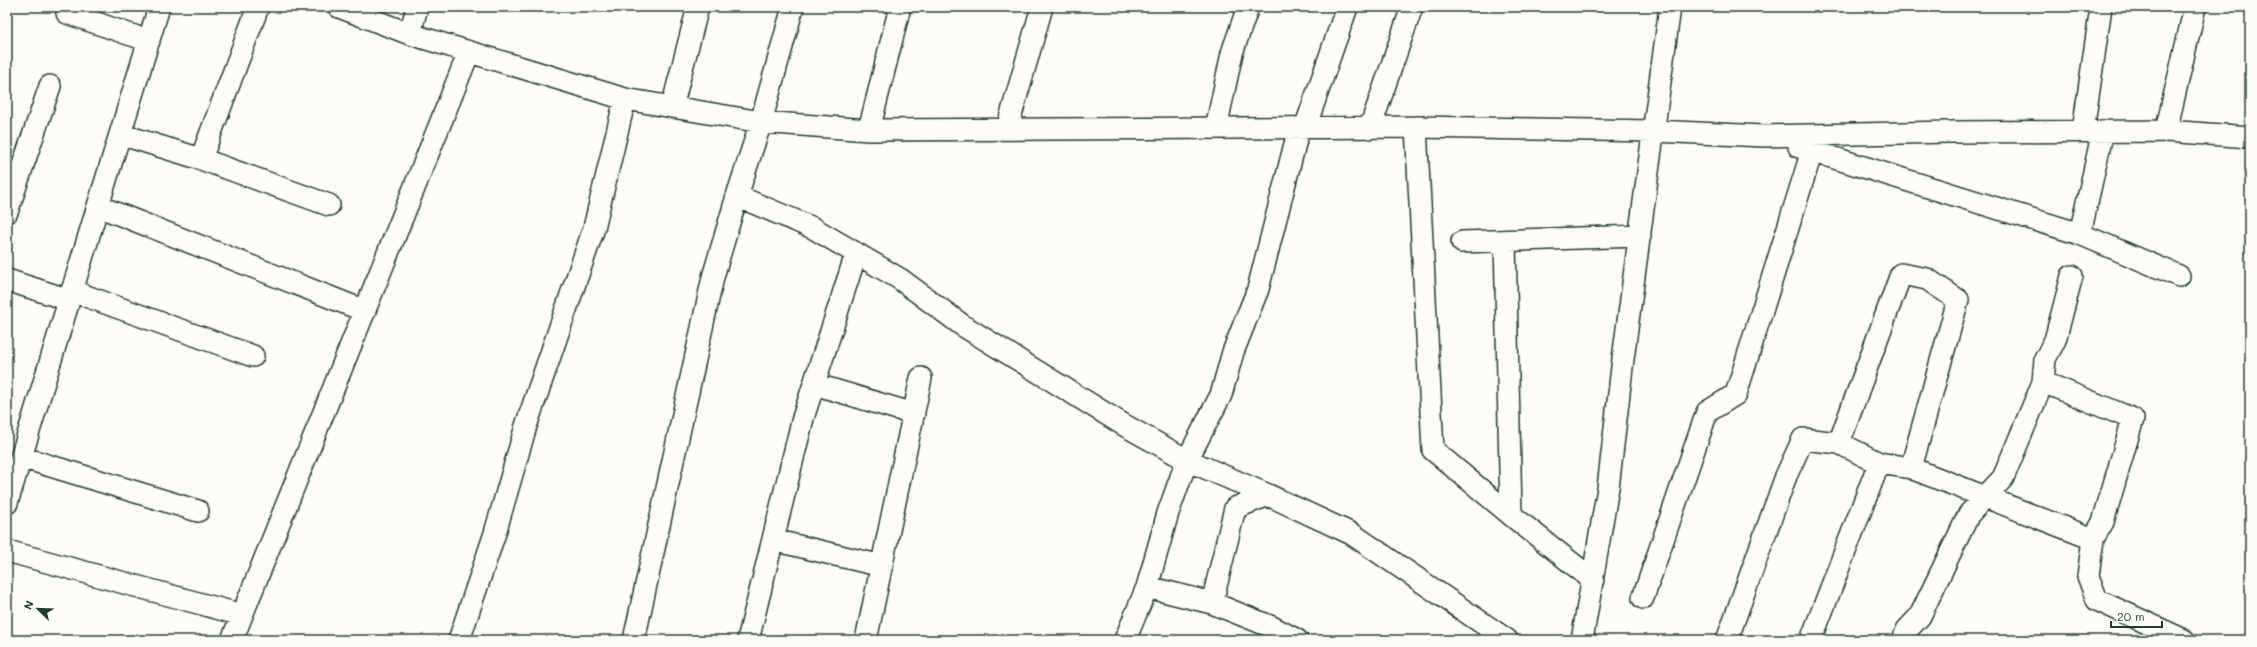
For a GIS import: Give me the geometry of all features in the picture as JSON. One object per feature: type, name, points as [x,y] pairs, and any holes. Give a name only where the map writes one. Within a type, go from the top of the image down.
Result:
[{"type":"street","points":[[68,7],[67,13],[149,41]]},
{"type":"street","points":[[7,503],[159,7]]},
{"type":"street","points":[[201,159],[258,7]]},
{"type":"street","points":[[339,7],[410,34],[625,99],[761,122],[869,130],[1416,127],[1654,131],[1764,136],[1950,132],[2166,131],[2250,137]]},
{"type":"street","points":[[410,34],[417,7]]},
{"type":"street","points":[[672,107],[698,7]]},
{"type":"street","points":[[634,640],[712,277],[761,122],[792,7]]},
{"type":"street","points":[[869,130],[900,7]]},
{"type":"street","points":[[1007,129],[1042,7]]},
{"type":"street","points":[[1216,128],[1232,53],[1248,7]]},
{"type":"street","points":[[1125,640],[1147,587],[1168,513],[1187,460],[1221,395],[1233,352],[1258,289],[1302,128],[1347,7]]},
{"type":"street","points":[[1370,128],[1412,7]]},
{"type":"street","points":[[1582,640],[1608,488],[1623,359],[1670,7]]},
{"type":"street","points":[[2083,131],[2101,7]]},
{"type":"street","points":[[2166,131],[2195,7]]},
{"type":"street","points":[[232,640],[469,52]]},
{"type":"street","points":[[7,212],[50,86]]},
{"type":"street","points":[[459,640],[495,533],[526,426],[594,228],[625,99]]},
{"type":"street","points":[[1416,127],[1433,450],[1511,515],[1593,580]]},
{"type":"street","points":[[2080,234],[2103,131]]},
{"type":"street","points":[[120,134],[201,159],[329,205]]},
{"type":"street","points":[[1764,136],[2080,234],[2179,276]]},
{"type":"street","points":[[1643,598],[1708,412],[1736,394],[1812,151]]},
{"type":"street","points":[[737,196],[813,228],[900,280],[962,325],[1124,425],[1187,460],[1268,495],[1352,534],[1507,640]]},
{"type":"street","points":[[98,206],[365,311]]},
{"type":"street","points":[[1462,242],[1640,236]]},
{"type":"street","points":[[1505,241],[1511,515]]},
{"type":"street","points":[[748,640],[803,418],[856,254]]},
{"type":"street","points":[[1839,443],[1901,274],[1926,279],[1958,300],[1911,468]]},
{"type":"street","points":[[1903,640],[1907,630],[1920,616],[1969,514],[2003,478],[2043,382],[2045,359],[2055,340],[2072,276]]},
{"type":"street","points":[[7,280],[71,296],[253,356]]},
{"type":"street","points":[[866,640],[921,378]]},
{"type":"street","points":[[2043,382],[2133,419],[2103,522],[2093,539],[2088,576],[2097,600],[2184,640]]},
{"type":"street","points":[[814,384],[914,414]]},
{"type":"street","points":[[1727,640],[1786,476],[1803,439],[1839,443],[1879,463],[1911,468],[1984,498],[2093,539]]},
{"type":"street","points":[[21,457],[198,511]]},
{"type":"street","points":[[1811,640],[1879,463]]},
{"type":"street","points":[[1212,603],[1234,508],[1268,495]]},
{"type":"street","points":[[773,540],[882,566]]},
{"type":"street","points":[[7,551],[242,616]]},
{"type":"street","points":[[1147,587],[1212,603],[1272,627],[1297,640]]},
{"type":"path","points":[[7,637],[19,640]]}]
